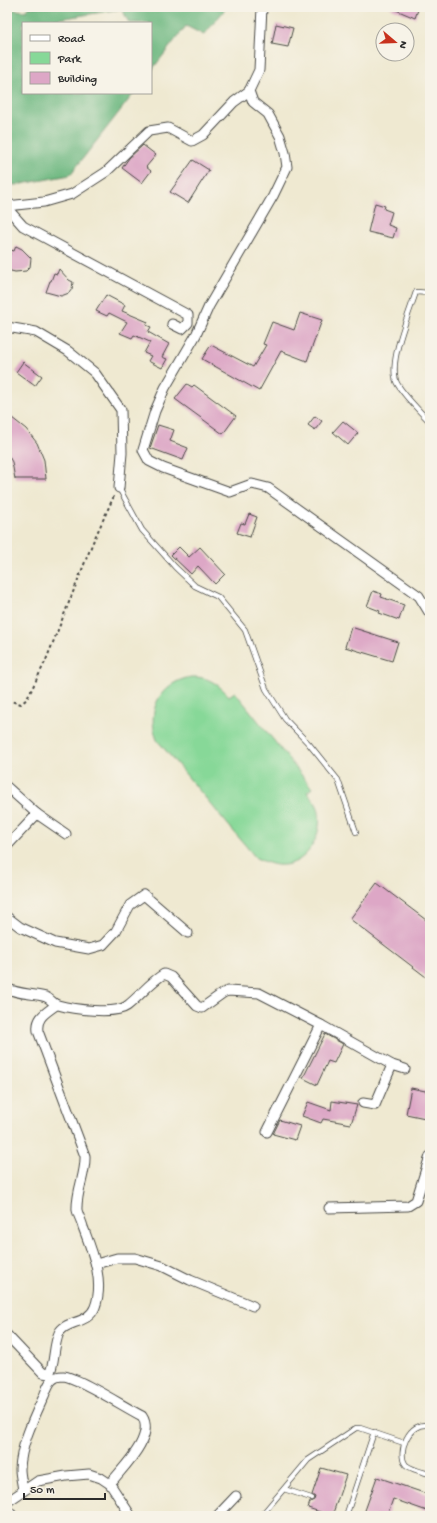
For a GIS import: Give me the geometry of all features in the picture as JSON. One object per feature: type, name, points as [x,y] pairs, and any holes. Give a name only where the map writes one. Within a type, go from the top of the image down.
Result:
[{"type":"street","points":[[7,207],[44,202],[72,194],[106,172],[150,131],[168,128],[192,141],[203,135],[234,102],[249,90],[258,70],[262,7]]},
{"type":"street","points":[[249,90],[253,102],[268,114],[280,136],[287,167],[274,196],[209,306],[196,336],[164,388],[143,450],[149,461],[163,468],[230,492],[252,484],[268,488],[419,596],[430,614]]},
{"type":"street","points":[[7,207],[23,226],[188,314],[188,323],[182,328],[172,324]]},
{"type":"street","points":[[7,327],[36,332],[68,351],[95,373],[121,410],[122,453],[119,488]]},
{"type":"street","points":[[7,787],[37,814],[66,834]]},
{"type":"street","points":[[7,846],[37,814]]},
{"type":"street","points":[[7,917],[20,927],[55,943],[89,949],[103,945],[116,931],[130,905],[144,895],[188,932]]},
{"type":"street","points":[[7,988],[17,992],[45,996],[56,1005],[87,1010],[118,1010],[127,1007],[156,978],[164,974],[171,977],[197,1006],[202,1008],[228,991],[259,993],[320,1024],[392,1065],[405,1068]]},
{"type":"street","points":[[7,1335],[43,1373],[49,1374],[52,1370],[54,1351],[59,1333],[66,1326],[79,1322],[88,1317],[95,1308],[98,1290],[96,1264],[77,1211],[86,1166],[85,1156],[38,1032],[37,1025],[39,1019],[56,1005]]},
{"type":"street","points":[[267,1132],[320,1024]]},
{"type":"street","points":[[363,1103],[375,1105],[392,1065]]},
{"type":"street","points":[[329,1208],[408,1206],[416,1201],[430,1156]]},
{"type":"street","points":[[96,1264],[117,1258],[135,1258],[162,1266],[190,1280],[253,1306]]},
{"type":"street","points":[[23,1490],[20,1469],[23,1449],[49,1384],[52,1380],[62,1376],[85,1384],[142,1416],[145,1422],[146,1431],[142,1443],[110,1484]]},
{"type":"street","points":[[7,1502],[38,1481],[89,1474],[101,1478],[110,1484],[131,1516]]},
{"type":"street","points":[[217,1516],[236,1496]]},
{"type":"street","points":[[7,1512],[11,1516]]},
{"type":"lane","points":[[430,293],[416,292],[395,359],[396,382],[430,422]]},
{"type":"lane","points":[[119,488],[142,530],[174,567],[195,586],[218,597],[246,630],[266,689],[285,719],[309,744],[338,780],[356,832]]},
{"type":"lane","points":[[430,1426],[424,1424],[413,1428],[404,1442],[404,1460],[407,1466],[430,1474]]},
{"type":"lane","points":[[262,1515],[308,1460],[352,1430],[360,1428],[404,1442]]},
{"type":"lane","points":[[346,1516],[374,1432]]},
{"type":"lane","points":[[284,1489],[312,1498]]},
{"type":"lane","points":[[262,1515],[269,1516]]},
{"type":"path","points":[[7,700],[22,704],[27,699],[35,685],[111,501]]},
{"type":"green space","points":[[29,7],[227,7],[204,35],[186,26],[152,70],[152,22],[128,22],[122,9],[46,21],[47,22],[22,22],[22,94],[90,94],[91,96],[94,94],[133,94],[70,175],[16,185],[7,184],[7,9],[26,11]]},
{"type":"green space","points":[[191,677],[208,679],[229,696],[235,692],[312,788],[307,792],[318,808],[319,828],[311,847],[305,855],[297,861],[277,865],[256,858],[157,740],[153,719],[154,709],[158,700],[163,692],[171,685],[180,680]]},
{"type":"building","points":[[389,7],[419,7],[415,18]]},
{"type":"building","points":[[276,24],[293,28],[288,47],[272,44]]},
{"type":"building","points":[[143,145],[156,155],[146,167],[151,171],[142,183],[122,168],[129,158]]},
{"type":"building","points":[[193,160],[209,170],[188,203],[170,192]]},
{"type":"building","points":[[375,203],[385,206],[384,209],[392,212],[388,225],[396,228],[393,238],[368,232]]},
{"type":"building","points":[[16,246],[22,249],[31,258],[30,267],[26,271],[15,272],[7,270],[7,256],[9,257],[11,250],[14,251]]},
{"type":"building","points":[[59,269],[69,280],[73,282],[72,289],[69,293],[61,296],[46,292],[54,273],[57,274]]},
{"type":"building","points":[[106,295],[125,305],[122,311],[148,322],[146,325],[151,327],[148,332],[169,344],[162,357],[167,359],[162,368],[148,361],[151,356],[144,353],[150,342],[134,335],[132,338],[120,333],[127,322],[109,313],[107,316],[96,311]]},
{"type":"building","points":[[300,313],[322,320],[307,361],[281,351],[259,391],[202,359],[211,345],[253,367],[266,345],[263,344],[272,322],[294,330]]},
{"type":"building","points":[[23,362],[42,376],[35,386],[16,372]]},
{"type":"building","points":[[187,384],[192,387],[194,385],[236,416],[223,434],[175,399]]},
{"type":"building","points":[[7,414],[26,429],[37,443],[44,460],[46,479],[15,479],[12,462],[7,453]]},
{"type":"building","points":[[315,416],[322,421],[315,430],[308,425]]},
{"type":"building","points":[[343,421],[358,433],[348,445],[333,432]]},
{"type":"building","points":[[158,425],[174,430],[170,441],[188,448],[183,460],[150,448]]},
{"type":"building","points":[[249,514],[257,517],[250,537],[237,533],[241,523],[245,524]]},
{"type":"building","points":[[179,547],[189,557],[200,547],[225,574],[215,584],[198,566],[191,574],[171,555]]},
{"type":"building","points":[[373,591],[382,594],[381,597],[404,605],[399,620],[379,613],[380,611],[367,606]]},
{"type":"building","points":[[351,627],[398,642],[392,661],[345,647]]},
{"type":"building","points":[[377,883],[430,923],[430,980],[350,919]]},
{"type":"building","points":[[325,1034],[343,1044],[334,1063],[328,1061],[317,1085],[303,1078]]},
{"type":"building","points":[[411,1088],[430,1092],[430,1119],[406,1114]]},
{"type":"building","points":[[332,1101],[357,1105],[351,1124],[323,1119],[321,1123],[302,1116],[308,1102],[331,1110]]},
{"type":"building","points":[[280,1120],[300,1126],[295,1140],[273,1134]]},
{"type":"building","points":[[321,1468],[346,1475],[332,1516],[308,1508],[310,1502],[314,1500],[315,1497],[312,1495]]},
{"type":"building","points":[[377,1477],[430,1495],[430,1512],[393,1499],[387,1516],[363,1516]]}]
